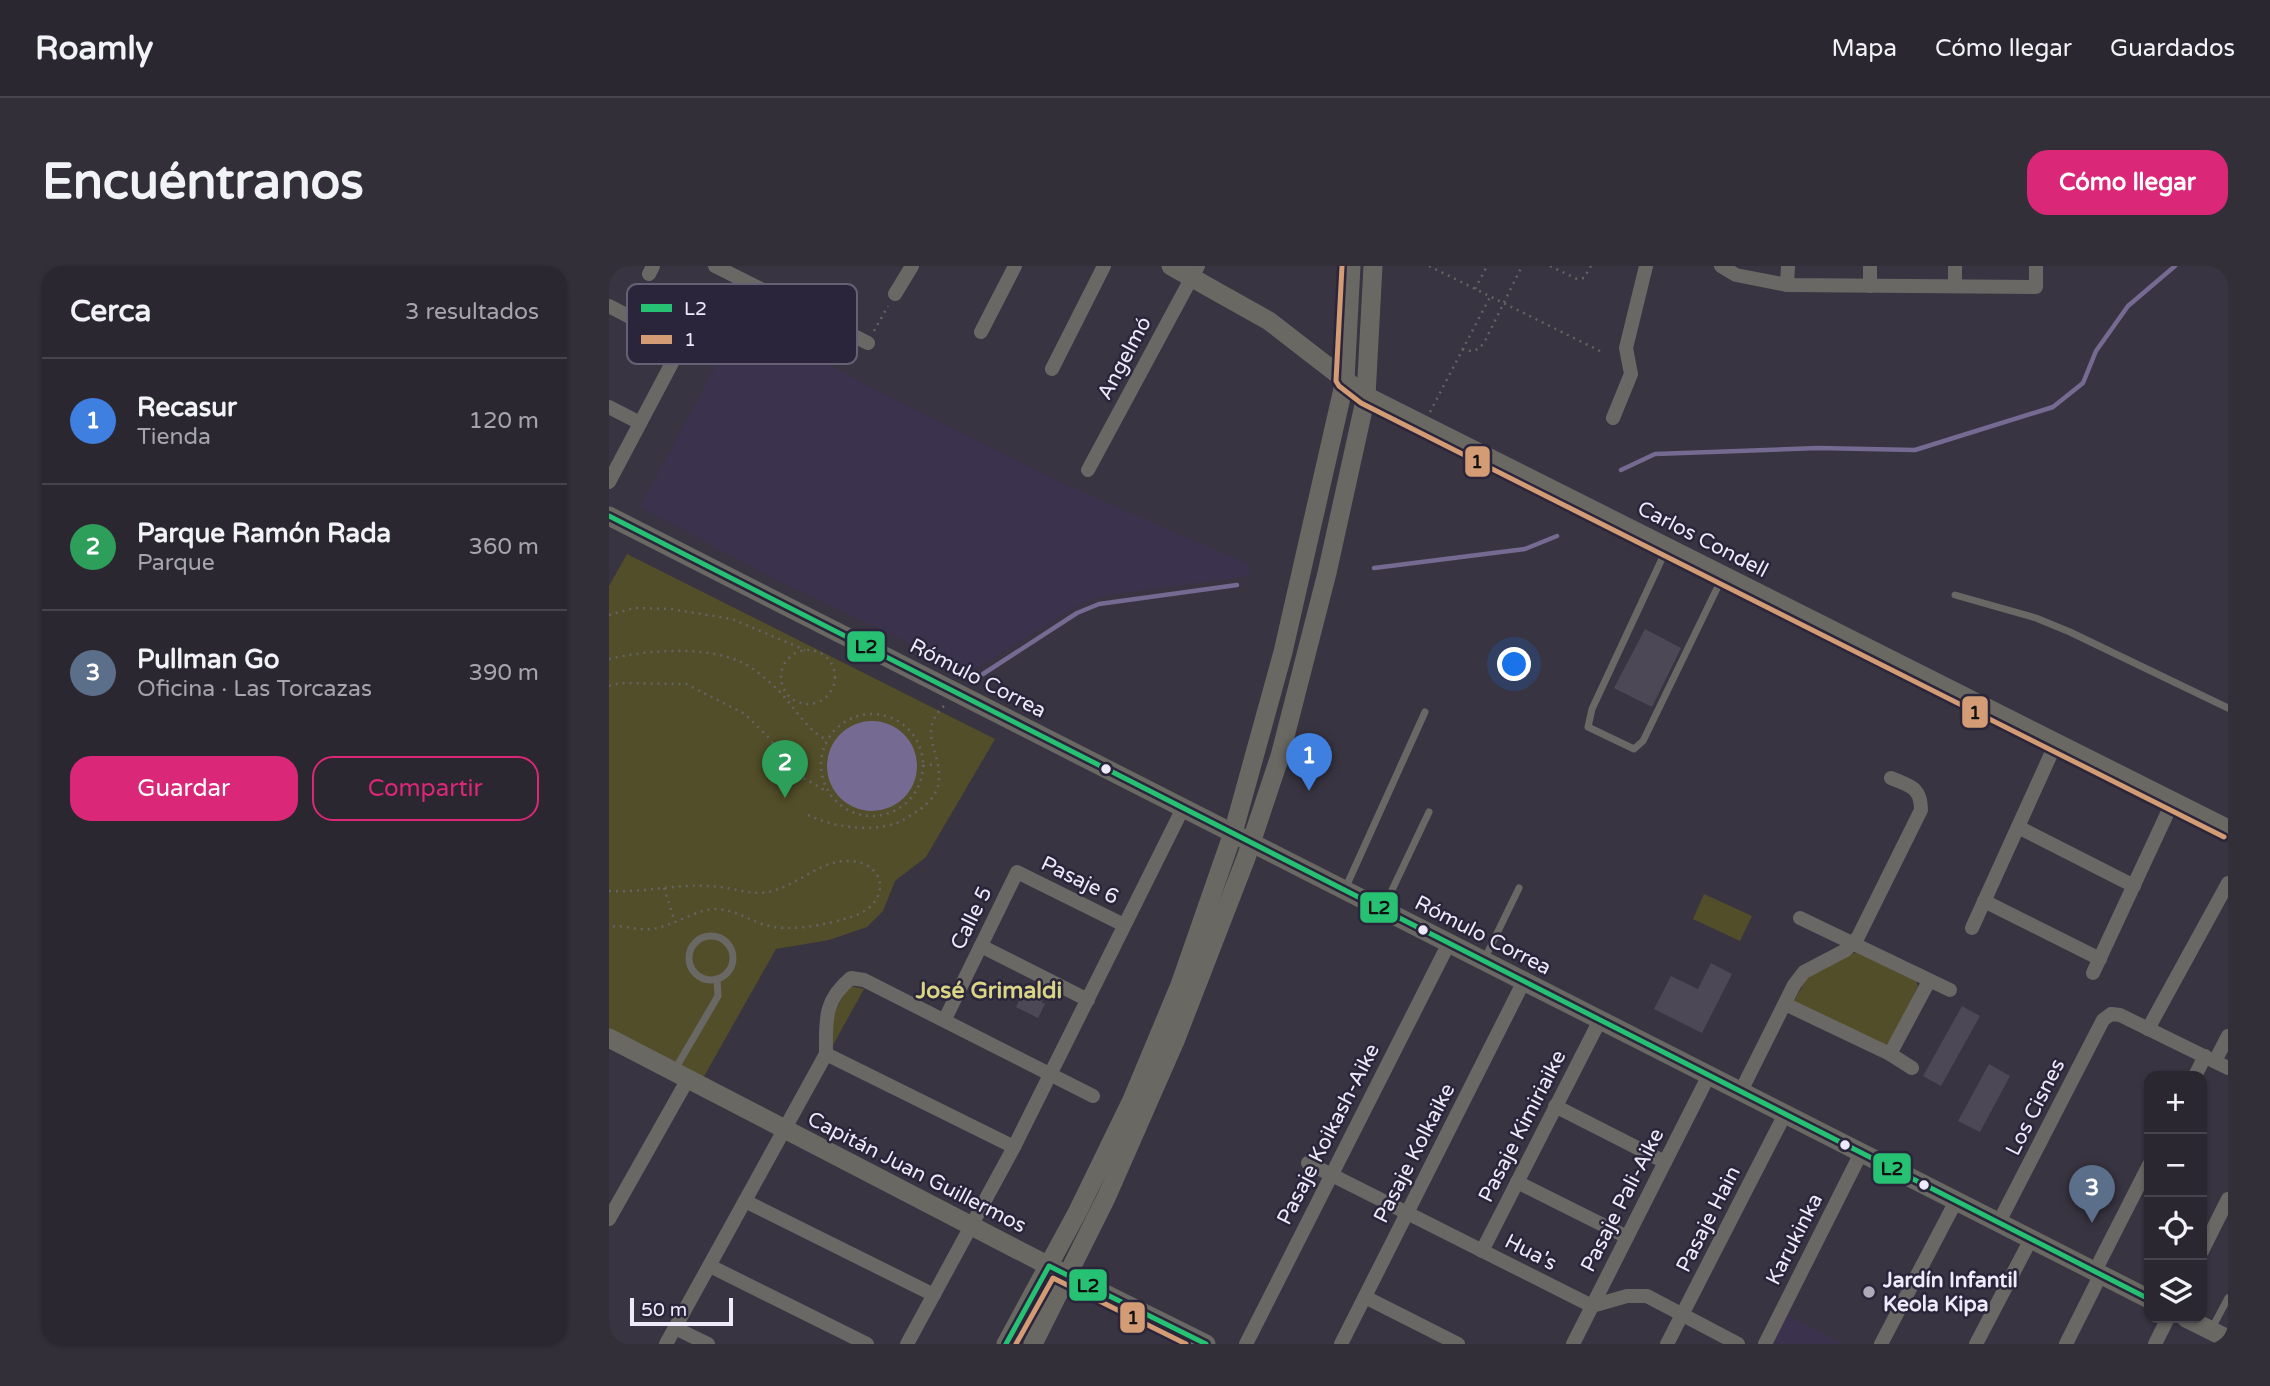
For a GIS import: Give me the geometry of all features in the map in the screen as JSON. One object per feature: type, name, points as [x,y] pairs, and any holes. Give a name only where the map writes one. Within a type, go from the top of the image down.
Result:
[{"type":"street","points":[[715,266],[751,284]]},
{"type":"street","points":[[895,294],[912,266]]},
{"type":"street","points":[[981,332],[1015,266]]},
{"type":"street","points":[[1052,369],[1104,266]]},
{"type":"street","name":"Carlos Condell","points":[[1171,266],[1195,271],[1269,321],[1366,396],[2228,829]]},
{"type":"street","points":[[1006,1344],[1105,1156],[1157,1043],[1202,927],[1233,833],[1283,652],[1345,380],[1351,266]]},
{"type":"street","points":[[1033,1344],[1106,1199],[1170,1052],[1252,843],[1280,756],[1327,573],[1366,396],[1373,266]]},
{"type":"street","points":[[1613,418],[1631,374],[1626,348],[1646,266]]},
{"type":"street","points":[[1721,266],[1736,275],[1787,285],[2036,287],[2036,266]]},
{"type":"street","points":[[1787,285],[1788,266]]},
{"type":"street","points":[[1870,266],[1870,286]]},
{"type":"street","points":[[1955,266],[1955,285]]},
{"type":"street","name":"Angelmó","points":[[1087,470],[1195,271]]},
{"type":"street","points":[[609,306],[627,315]]},
{"type":"street","points":[[857,337],[868,342]]},
{"type":"street","points":[[609,482],[671,364]]},
{"type":"street","points":[[609,407],[640,423]]},
{"type":"street","name":"Rómulo Correa","points":[[609,516],[2144,1296]]},
{"type":"street","points":[[1972,928],[2056,743]]},
{"type":"street","points":[[1741,1091],[1794,985],[1804,972],[1846,950],[1852,944],[1921,810],[1921,797],[1912,787],[1891,778]]},
{"type":"street","points":[[2093,973],[2173,801]]},
{"type":"street","points":[[907,1344],[1014,1147],[1183,808]]},
{"type":"street","points":[[2018,827],[2134,886]]},
{"type":"street","name":"Pasaje 6","points":[[1017,872],[1124,925]]},
{"type":"street","name":"Calle 5","points":[[945,1019],[1017,872]]},
{"type":"street","points":[[2228,883],[2148,1029],[2216,1062],[2228,1036]]},
{"type":"street","points":[[1985,901],[2100,959]]},
{"type":"street","points":[[1800,919],[1950,990]]},
{"type":"street","name":"Pasaje Koikash-Aike","points":[[1246,1344],[1449,943]]},
{"type":"street","points":[[981,946],[1088,1000]]},
{"type":"street","points":[[666,1344],[826,1054],[826,1013],[838,989],[851,978],[864,980],[945,1019],[1093,1096]]},
{"type":"street","name":"Pasaje Kolkaike","points":[[1341,1344],[1524,981]]},
{"type":"street","points":[[1891,1054],[1929,981]]},
{"type":"street","points":[[1785,1004],[1891,1054],[1912,1068]]},
{"type":"street","name":"Los Cisnes","points":[[1999,1222],[2103,1020],[2111,1014],[2120,1015],[2148,1029]]},
{"type":"street","name":"Pasaje Kimiriaike","points":[[1482,1251],[1599,1020]]},
{"type":"street","name":"Capitán Juan Guillermos","points":[[609,1038],[1068,1276],[1206,1344]]},
{"type":"street","points":[[826,1054],[1014,1147]]},
{"type":"street","points":[[609,1219],[681,1075]]},
{"type":"street","name":"Pasaje Pali-Aike","points":[[1573,1344],[1709,1075]]},
{"type":"street","points":[[1556,1106],[1665,1162]]},
{"type":"street","name":"Pasaje Hain","points":[[1667,1344],[1786,1114]]},
{"type":"street","name":"Karukinka","points":[[1765,1344],[1861,1153]]},
{"type":"street","name":"Hua's","points":[[1308,1163],[1592,1306]]},
{"type":"street","points":[[2066,1344],[2144,1176]]},
{"type":"street","points":[[1517,1182],[1627,1237]]},
{"type":"street","points":[[2207,1241],[2228,1199]]},
{"type":"street","points":[[745,1201],[934,1295]]},
{"type":"street","points":[[1881,1344],[1956,1201]]},
{"type":"street","points":[[1976,1344],[2031,1239]]},
{"type":"street","points":[[710,1266],[867,1344]]},
{"type":"street","points":[[1592,1306],[1637,1294],[1647,1296],[1738,1344]]},
{"type":"street","points":[[1364,1297],[1458,1344]]},
{"type":"street","points":[[2155,1344],[2166,1323]]},
{"type":"street","points":[[2196,1323],[2219,1335]]},
{"type":"street","points":[[675,1328],[708,1344]]},
{"type":"lane","points":[[1667,547],[1593,709],[1588,727],[1634,750],[1643,741],[1724,575]]},
{"type":"lane","points":[[1955,595],[2036,618],[2070,632],[2228,708]]},
{"type":"lane","points":[[1344,890],[1426,712]]},
{"type":"lane","points":[[1383,909],[1429,813]]},
{"type":"lane","points":[[1484,961],[1519,888]]},
{"type":"lane","points":[[716,937],[728,944],[731,950],[733,958],[729,971],[717,979],[703,979],[691,969],[689,955],[696,942],[702,938],[716,937]]},
{"type":"lane","points":[[681,1075],[718,996],[717,979]]},
{"type":"lane","points":[[2219,1335],[2228,1298]]},
{"type":"path","points":[[1429,266],[1604,352]]},
{"type":"path","points":[[1475,289],[1487,266]]},
{"type":"path","points":[[1462,349],[1471,352],[1478,350],[1484,343],[1522,266]]},
{"type":"path","points":[[1550,266],[1577,279],[1584,278],[1591,266]]},
{"type":"path","points":[[868,342],[895,294]]},
{"type":"path","points":[[1423,424],[1490,296]]},
{"type":"path","points":[[609,615],[634,608],[671,609],[732,619],[805,650],[822,654],[833,667],[834,684],[825,698],[817,702],[800,702],[792,698],[782,683],[784,665],[789,658],[805,650]]},
{"type":"path","points":[[609,659],[657,650],[705,653],[744,663],[776,689],[816,735],[827,740]]},
{"type":"path","points":[[609,686],[620,683],[686,684],[745,713],[798,775],[829,793]]},
{"type":"path","points":[[808,815],[837,826],[895,824],[928,804],[938,787],[930,725],[935,715],[958,693]]},
{"type":"path","points":[[788,702],[792,698]]},
{"type":"path","points":[[869,714],[885,715],[901,723],[913,734],[921,749],[923,766],[920,783],[911,797],[899,808],[883,815],[866,816],[850,811],[836,802],[829,793],[821,772],[821,755],[827,740],[838,726],[852,718],[869,714]]},
{"type":"path","points":[[923,766],[937,765]]},
{"type":"path","points":[[609,891],[689,885],[758,894],[774,891],[844,860],[863,863],[879,877],[882,887],[877,901],[858,915],[824,925],[786,927],[763,924],[740,913],[714,908],[651,929],[609,928]]},
{"type":"path","points":[[664,888],[675,922]]},
{"type":"shaded area","points":[[717,364],[827,364],[1066,485],[1250,565],[1249,576],[1107,595],[1082,603],[970,672],[779,581],[640,507]]},
{"type":"shaded area","points":[[627,554],[995,739],[926,857],[895,881],[883,911],[867,927],[829,940],[776,949],[703,1078],[609,1030],[609,586]]},
{"type":"shaded area","points":[[872,721],[889,725],[904,734],[913,749],[917,766],[913,783],[904,798],[889,807],[872,811],[855,807],[840,798],[831,783],[827,766],[831,749],[840,734],[855,725]]},
{"type":"shaded area","points":[[1704,894],[1752,916],[1740,941],[1693,919]]},
{"type":"shaded area","points":[[1856,952],[1916,981],[1918,986],[1890,1043],[1885,1045],[1794,1001],[1806,980],[1814,973]]},
{"type":"shaded area","points":[[849,986],[864,989],[833,1045],[832,1016]]},
{"type":"shaded area","points":[[1787,1315],[1842,1344],[1773,1344]]},
{"type":"building","points":[[1645,629],[1681,648],[1652,707],[1614,688]]},
{"type":"building","points":[[1711,963],[1732,974],[1702,1033],[1654,1009],[1671,976],[1698,989]]},
{"type":"building","points":[[1024,990],[1043,1000],[1041,1002],[1045,1004],[1038,1018],[1016,1007]]},
{"type":"building","points":[[1962,1006],[1980,1016],[1941,1086],[1923,1076]]},
{"type":"building","points":[[1989,1064],[2010,1076],[1980,1132],[1958,1121]]},
{"type":"waterway","points":[[1621,470],[1655,454],[1818,448],[1915,450],[2053,407],[2083,383],[2096,351],[2128,306],[2175,266]]},
{"type":"waterway","points":[[1374,568],[1525,549],[1557,536]]},
{"type":"waterway","points":[[983,674],[1077,613],[1099,604],[1237,585]]},
{"type":"transit line","name":"1","points":[[1342,266],[1336,381],[1361,403],[2224,837]]},
{"type":"transit line","name":"L2","points":[[609,516],[2144,1296]]},
{"type":"transit line","name":"L2","points":[[1006,1344],[1049,1266],[1206,1344]]},
{"type":"transit line","name":"1","points":[[1016,1344],[1053,1278],[1186,1344]]},
{"type":"place","name":"Recasur","points":[[1309,791]]},
{"type":"place","name":"Parque Ramón Rada","points":[[785,798]]},
{"type":"place","name":"Pullman Go","points":[[2092,1223]]},
{"type":"place","name":"Jardín Infantil Keola Kipa","points":[[1869,1292]]},
{"type":"district","name":"José Grimaldi","points":[[989,990]]}]
